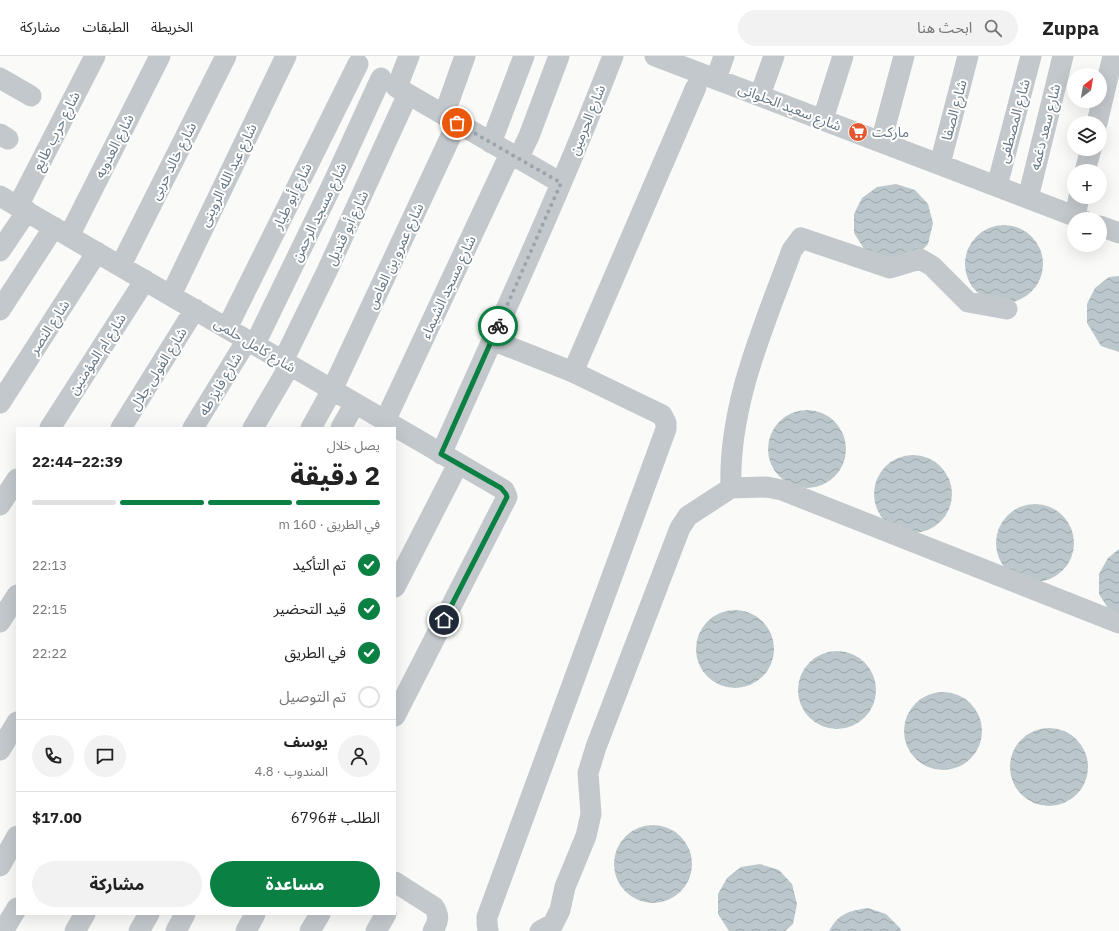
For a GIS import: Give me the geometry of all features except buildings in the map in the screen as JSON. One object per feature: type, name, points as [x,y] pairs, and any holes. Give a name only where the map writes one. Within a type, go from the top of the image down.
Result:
[{"type":"street","name":"شارع حرب طايع","points":[[0,251],[22,209],[95,56]]},
{"type":"street","name":"شارع العدويه","points":[[0,310],[62,231],[160,56]]},
{"type":"street","name":"شارع خالد حربى","points":[[121,266],[226,56]]},
{"type":"street","name":"شارع عبد الله الروينى","points":[[171,295],[286,56]]},
{"type":"street","points":[[395,86],[409,56]]},
{"type":"street","name":"شارع عمرو بن العاص","points":[[312,427],[332,390],[450,119],[465,56]]},
{"type":"street","points":[[491,143],[524,56]]},
{"type":"street","name":"شارع مسجد الشيماء","points":[[396,427],[514,156],[529,136],[559,56]]},
{"type":"street","name":"شارع الحرمين","points":[[396,585],[450,459],[492,340],[561,183],[613,56]]},
{"type":"street","points":[[716,79],[724,56]]},
{"type":"street","points":[[760,96],[774,56]]},
{"type":"street","points":[[823,119],[843,56]]},
{"type":"street","points":[[881,142],[904,56]]},
{"type":"street","name":"شارع الصفا","points":[[940,164],[968,56]]},
{"type":"street","name":"شارع المصطفى","points":[[997,186],[1031,56]]},
{"type":"street","name":"شارع سعد دغمه","points":[[1028,198],[1063,56]]},
{"type":"street","points":[[1099,116],[1113,56]]},
{"type":"street","name":"شارع سعيد الحلوانى","points":[[662,57],[1028,198],[1079,211]]},
{"type":"street","points":[[350,59],[561,183]]},
{"type":"street","name":"شارع أبو طيار","points":[[227,328],[350,59]]},
{"type":"street","points":[[0,78],[30,96]]},
{"type":"street","name":"شارع مسجد الرحمن","points":[[251,342],[326,197],[395,86]]},
{"type":"street","name":"شارع أبو قنديل","points":[[254,427],[287,363],[330,264],[395,86]]},
{"type":"street","points":[[573,372],[696,87]]},
{"type":"street","name":"شارع كامل حلمى","points":[[0,196],[287,363],[354,403],[387,427]]},
{"type":"street","points":[[1107,229],[1119,233]]},
{"type":"street","points":[[731,488],[730,469],[737,416],[747,373],[792,250],[801,238],[890,268],[920,259],[932,266],[968,302],[1007,309]]},
{"type":"street","name":"شارع النصر","points":[[0,402],[97,252]]},
{"type":"street","name":"شارع ام المؤمنين","points":[[51,427],[145,280]]},
{"type":"street","name":"شارع الفولى جلال","points":[[122,427],[195,309]]},
{"type":"street","points":[[488,931],[488,917],[666,429],[666,423],[662,415],[573,372],[492,340]]},
{"type":"street","name":"شارع فايز طه","points":[[195,427],[251,342]]},
{"type":"street","points":[[342,427],[354,403]]},
{"type":"street","name":"شارع كامل حلمى","points":[[396,433],[450,459],[501,488],[507,497],[396,714]]},
{"type":"street","points":[[0,505],[16,481]]},
{"type":"street","points":[[540,931],[553,924],[560,910],[565,887],[586,836],[591,814],[588,773],[596,747],[680,528],[688,516],[731,488],[767,487],[782,490],[1119,623]]},
{"type":"street","points":[[0,622],[16,597]]},
{"type":"street","points":[[0,750],[16,724]]},
{"type":"street","points":[[0,866],[16,838]]},
{"type":"street","points":[[397,889],[434,907],[437,911],[436,926]]},
{"type":"street","points":[[3,931],[16,910]]},
{"type":"street","points":[[75,931],[84,915]]},
{"type":"street","points":[[139,931],[148,915]]},
{"type":"street","points":[[176,931],[184,915]]},
{"type":"street","points":[[246,931],[254,915]]},
{"type":"street","points":[[310,931],[319,915]]},
{"type":"street","points":[[376,931],[385,915]]},
{"type":"water","points":[[896,184],[915,190],[928,204],[933,223],[928,244],[913,259],[868,255],[854,233],[854,214],[862,198],[877,187]]},
{"type":"water","points":[[1004,225],[1019,228],[1032,236],[1040,249],[1043,264],[1040,279],[1032,292],[1019,300],[1004,303],[989,300],[976,292],[968,279],[965,264],[968,249],[976,236],[989,228]]},
{"type":"water","points":[[1119,276],[1119,352],[1101,346],[1087,323],[1087,304],[1095,288],[1109,277]]},
{"type":"water","points":[[807,410],[822,413],[835,421],[843,434],[846,449],[843,464],[835,477],[822,485],[807,488],[792,485],[779,477],[771,464],[768,449],[771,434],[779,421],[792,413]]},
{"type":"water","points":[[913,455],[928,458],[941,466],[949,479],[952,494],[949,509],[941,522],[928,530],[913,533],[898,530],[885,522],[877,509],[874,494],[877,479],[885,466],[898,458]]},
{"type":"water","points":[[1035,504],[1050,507],[1063,515],[1071,528],[1074,543],[1071,558],[1063,571],[1050,579],[1035,582],[1020,579],[1007,571],[999,558],[996,543],[999,528],[1007,515],[1020,507]]},
{"type":"water","points":[[1119,549],[1119,618],[1113,616],[1099,594],[1099,574],[1108,558]]},
{"type":"water","points":[[727,610],[743,610],[757,616],[768,627],[774,641],[774,657],[768,671],[757,682],[743,688],[727,688],[713,682],[702,671],[696,657],[696,641],[702,627],[713,616]]},
{"type":"water","points":[[829,651],[845,651],[859,657],[870,668],[876,682],[876,698],[870,712],[859,723],[845,729],[829,729],[815,723],[804,712],[798,698],[798,682],[804,668],[815,657]]},
{"type":"water","points":[[943,692],[958,695],[971,703],[979,716],[982,731],[979,746],[971,759],[958,767],[943,770],[928,767],[915,759],[907,746],[904,731],[907,716],[915,703],[928,695]]},
{"type":"water","points":[[1049,728],[1064,731],[1077,739],[1085,752],[1088,767],[1085,782],[1077,795],[1064,803],[1049,806],[1034,803],[1021,795],[1013,782],[1010,767],[1013,752],[1021,739],[1034,731]]},
{"type":"water","points":[[645,825],[661,825],[675,831],[686,842],[692,856],[692,872],[686,886],[675,897],[661,903],[645,903],[631,897],[620,886],[614,872],[614,856],[620,842],[631,831]]},
{"type":"water","points":[[760,864],[779,870],[792,884],[797,904],[793,924],[785,931],[729,931],[718,914],[718,894],[727,878],[741,867]]},
{"type":"water","points":[[868,908],[886,914],[900,928],[901,931],[829,931],[837,920],[845,914],[855,910]]},
{"type":"way so far","points":[[457,123],[561,183],[498,326]]},
{"type":"place","name":"ماركت","points":[[858,132]]},
{"type":"route","points":[[444,620],[507,497],[504,490],[501,488],[441,454],[498,326]]}]
